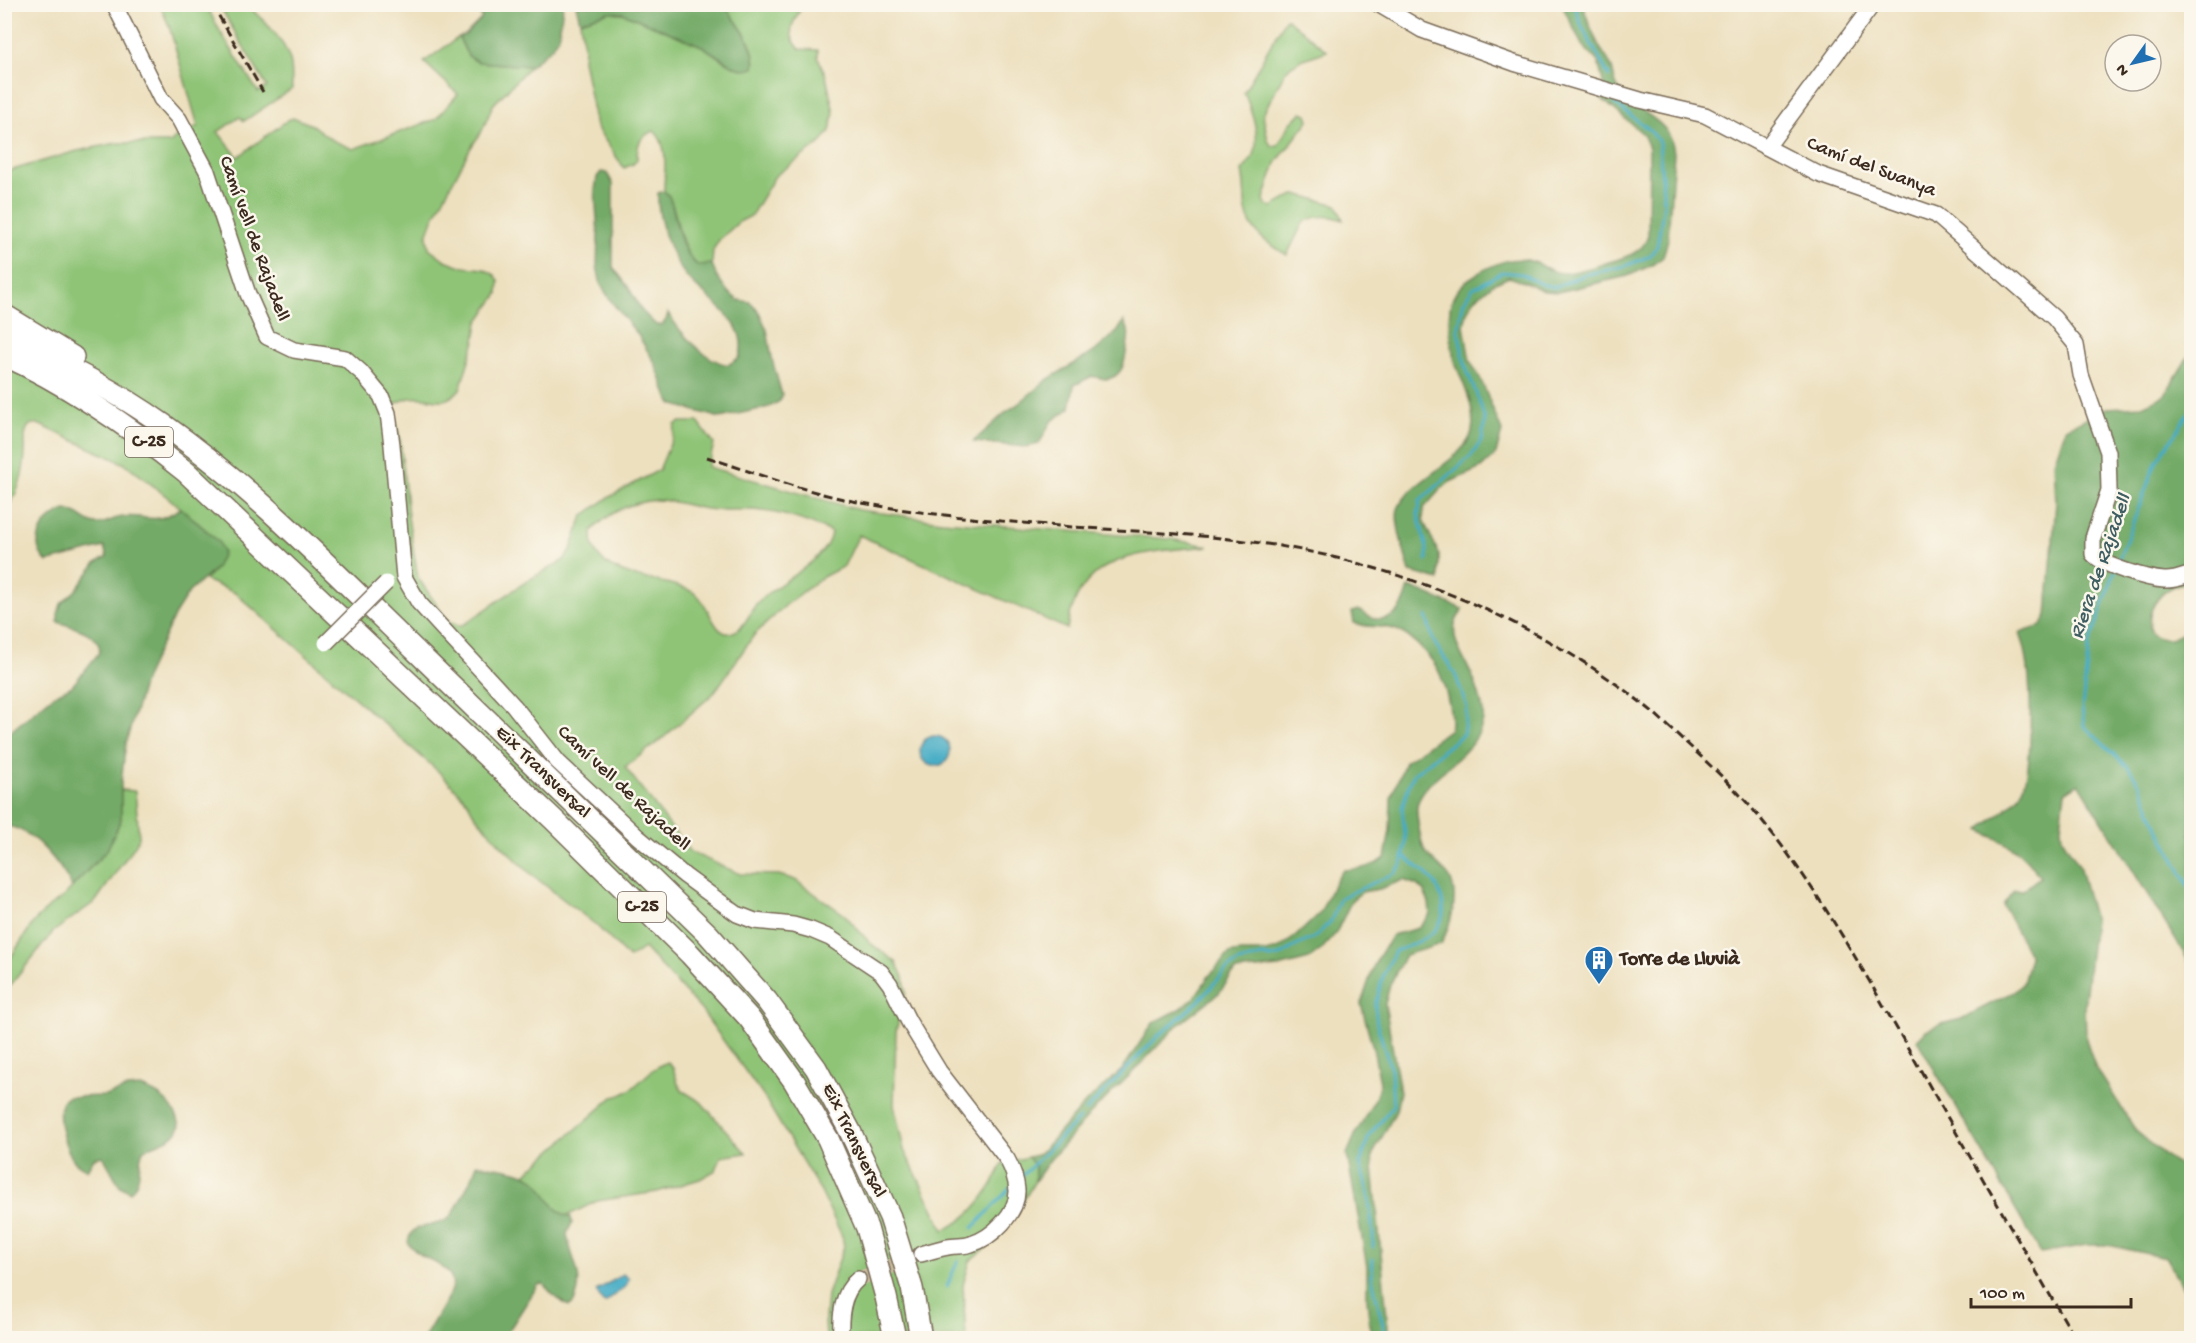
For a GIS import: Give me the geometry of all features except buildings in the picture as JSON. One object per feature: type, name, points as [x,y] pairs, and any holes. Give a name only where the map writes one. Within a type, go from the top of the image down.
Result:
[{"type":"highway","points":[[4,315],[126,389],[163,423]]},
{"type":"highway","name":"Eix Transversal","points":[[5,351],[56,362],[108,389],[163,423],[203,453],[293,532],[708,934],[767,1001],[816,1068],[850,1131],[890,1217],[912,1288],[921,1338]]},
{"type":"highway","name":"Eix Transversal","points":[[5,351],[99,408],[146,440],[186,472],[553,819],[690,954],[749,1018],[794,1081],[828,1139],[867,1228],[895,1338]]},
{"type":"street","name":"Camí vell de Rajadell","points":[[114,4],[161,99],[179,119],[198,151],[207,171],[248,294],[267,337],[294,350],[345,358],[361,372],[381,396],[388,413],[404,573],[419,603],[514,706],[558,762],[583,783],[615,816],[685,876],[737,914],[755,921],[801,926],[821,934],[855,953],[885,976],[935,1064],[1007,1159],[1014,1174],[1017,1190],[1011,1210],[1001,1225],[988,1236],[968,1246],[946,1247],[921,1254]]},
{"type":"street","name":"Camí del Suanya","points":[[1378,4],[1422,30],[1514,63],[1640,100],[1706,115],[1818,174],[1936,215],[2054,318],[2076,345],[2082,375],[2108,452],[2109,490],[2093,538],[2097,557],[2143,576],[2163,580],[2177,580],[2192,574]]},
{"type":"street","points":[[1767,147],[1873,4]]},
{"type":"street","points":[[321,647],[386,583],[395,575],[404,573]]},
{"type":"street","points":[[841,1338],[845,1297],[849,1286],[858,1279]]},
{"type":"green space","points":[[246,4],[283,44],[291,67],[292,89],[244,121],[240,117],[218,132],[238,157],[289,119],[295,118],[312,125],[332,140],[353,149],[436,119],[458,94],[424,62],[459,37],[466,52],[478,62],[530,66],[493,105],[482,131],[434,217],[427,236],[429,248],[445,260],[464,267],[484,269],[495,275],[499,281],[498,294],[478,322],[475,341],[460,389],[448,399],[417,397],[392,405],[400,439],[408,517],[418,578],[448,621],[460,626],[466,623],[527,581],[564,560],[571,550],[583,516],[608,498],[659,470],[673,437],[675,425],[680,422],[698,422],[714,444],[708,467],[859,510],[942,521],[1170,539],[1209,546],[1140,555],[1119,560],[1101,570],[1085,584],[1074,603],[1067,629],[859,535],[844,566],[821,578],[786,605],[754,635],[714,693],[662,739],[625,767],[690,852],[740,874],[779,875],[795,880],[845,915],[870,943],[896,962],[904,979],[906,993],[896,1031],[894,1105],[904,1150],[944,1230],[964,1218],[980,1202],[1003,1163],[1028,1157],[1035,1166],[1035,1181],[1018,1210],[996,1240],[970,1261],[963,1285],[966,1338],[826,1338],[827,1295],[844,1246],[842,1236],[821,1192],[764,1097],[702,1011],[644,948],[629,958],[596,925],[531,874],[500,844],[474,814],[467,801],[439,772],[235,593],[205,580],[216,568],[207,531],[181,508],[127,465],[38,424],[31,424],[26,432],[22,476],[17,491],[5,510],[5,172],[77,151],[117,143],[170,143],[178,136],[198,126],[169,26],[160,5],[206,5],[258,92],[267,87],[219,5]],"holes":[[[664,500],[707,509],[754,510],[774,513],[831,532],[828,543],[812,562],[757,603],[739,628],[730,633],[724,633],[715,624],[696,594],[667,583],[615,569],[602,560],[594,548],[592,531],[613,513],[647,501]]]},
{"type":"green space","points":[[472,5],[563,5],[559,37],[551,48],[530,66],[478,62],[468,56],[459,37],[465,35],[482,18]]},
{"type":"green space","points":[[576,5],[724,5],[740,27],[753,51],[754,68],[747,70],[735,67],[702,46],[623,13],[609,12],[580,21]]},
{"type":"green space","points":[[724,5],[803,5],[792,26],[792,37],[800,49],[818,50],[834,113],[830,131],[822,142],[775,176],[751,216],[739,222],[719,240],[713,250],[712,264],[697,265],[685,246],[669,197],[664,191],[665,160],[659,137],[654,131],[642,138],[638,146],[637,160],[624,168],[596,127],[583,60],[584,48],[580,21],[609,12],[623,13],[702,46],[724,61],[747,70],[754,67],[753,50],[745,34]]},
{"type":"green space","points":[[1562,5],[1583,5],[1597,43],[1611,65],[1617,87],[1635,105],[1660,124],[1672,141],[1674,153],[1668,239],[1663,257],[1628,276],[1558,292],[1544,291],[1509,277],[1493,284],[1474,300],[1467,312],[1464,326],[1470,361],[1481,380],[1502,431],[1496,454],[1481,468],[1450,482],[1424,508],[1423,520],[1439,554],[1439,580],[1410,572],[1397,515],[1404,499],[1460,451],[1472,431],[1471,406],[1453,355],[1449,318],[1454,295],[1466,281],[1475,275],[1506,261],[1522,259],[1557,272],[1570,272],[1600,265],[1634,253],[1641,248],[1648,236],[1649,148],[1643,134],[1602,99],[1603,82],[1598,62],[1582,45]]},
{"type":"green space","points":[[1286,18],[1327,51],[1301,60],[1286,70],[1263,114],[1268,141],[1272,146],[1278,145],[1290,124],[1302,112],[1307,114],[1309,120],[1276,163],[1264,199],[1266,205],[1272,207],[1294,195],[1300,195],[1337,205],[1343,220],[1322,217],[1312,218],[1303,223],[1287,255],[1267,242],[1248,218],[1242,171],[1253,157],[1256,144],[1254,121],[1244,92]]},
{"type":"green space","points":[[601,172],[607,173],[613,184],[613,267],[629,288],[642,311],[656,325],[662,325],[668,313],[679,329],[710,358],[728,365],[739,358],[741,345],[739,333],[733,322],[686,276],[670,248],[659,213],[658,193],[664,191],[669,196],[685,250],[690,258],[697,265],[712,264],[716,275],[728,292],[738,300],[750,302],[759,312],[767,330],[782,395],[780,401],[769,407],[720,418],[672,404],[655,363],[638,335],[601,285],[597,266],[598,235],[595,190],[597,177]]},
{"type":"green space","points":[[1124,321],[1128,330],[1128,340],[1122,368],[1116,376],[1111,378],[1091,377],[1074,385],[1070,408],[1051,422],[1039,444],[1026,447],[973,442],[1007,411],[1048,379],[1094,352],[1118,331]]},
{"type":"green space","points":[[2191,352],[2191,582],[2173,587],[2158,599],[2150,615],[2150,624],[2152,634],[2163,639],[2173,638],[2191,628],[2191,965],[2079,783],[2065,792],[2061,827],[2062,838],[2079,865],[2094,920],[2085,1000],[2086,1039],[2095,1066],[2136,1131],[2174,1163],[2191,1169],[2191,1301],[2166,1258],[2108,1245],[2087,1245],[2041,1253],[1917,1040],[1926,1030],[1961,1019],[2014,992],[2023,983],[2030,957],[2003,905],[2014,890],[2023,890],[2040,877],[2015,849],[1980,830],[2012,803],[2021,793],[2025,782],[2030,747],[2030,704],[2026,655],[2020,633],[2041,626],[2047,615],[2056,502],[2054,462],[2066,428],[2107,408],[2142,406],[2164,396]]},
{"type":"green space","points":[[181,508],[219,542],[223,553],[216,568],[189,592],[175,614],[145,678],[126,743],[121,782],[121,819],[107,850],[72,887],[61,868],[35,840],[15,828],[5,826],[5,736],[53,696],[72,686],[98,654],[100,649],[94,638],[84,631],[58,622],[58,614],[61,604],[76,590],[96,563],[107,557],[104,547],[47,562],[41,555],[38,539],[51,518],[66,510],[74,512],[91,523],[99,524],[122,517],[163,517]]},
{"type":"green space","points":[[1409,587],[1463,609],[1456,623],[1455,639],[1475,684],[1483,711],[1482,726],[1476,739],[1430,783],[1421,794],[1417,806],[1423,847],[1450,878],[1454,903],[1448,929],[1441,944],[1405,955],[1390,985],[1385,1004],[1400,1092],[1396,1111],[1372,1156],[1389,1338],[1371,1338],[1367,1267],[1347,1154],[1375,1099],[1380,1083],[1361,1004],[1374,965],[1392,935],[1419,928],[1430,914],[1429,903],[1424,892],[1417,885],[1403,880],[1380,889],[1362,892],[1352,900],[1336,933],[1321,950],[1309,959],[1279,967],[1235,971],[1219,993],[1177,1026],[1093,1111],[1049,1161],[1035,1181],[1035,1166],[1028,1157],[1037,1155],[1043,1150],[1088,1100],[1122,1070],[1153,1023],[1180,1009],[1194,998],[1209,976],[1229,954],[1278,949],[1296,936],[1320,913],[1343,870],[1365,867],[1385,858],[1390,830],[1391,798],[1405,762],[1450,729],[1450,714],[1441,676],[1422,649],[1409,637],[1394,629],[1354,623],[1352,612],[1359,610],[1377,619],[1391,617],[1402,606]]},
{"type":"green space","points":[[121,790],[135,791],[139,837],[136,844],[96,901],[53,932],[5,992],[5,966],[33,923],[62,898],[107,850],[121,819]]},
{"type":"green space","points":[[668,1062],[683,1091],[701,1102],[746,1153],[721,1157],[716,1170],[700,1179],[657,1192],[597,1201],[567,1216],[561,1213],[537,1184],[525,1174],[613,1097],[628,1091],[653,1070]]},
{"type":"green space","points":[[141,1087],[166,1101],[174,1111],[180,1125],[178,1131],[170,1138],[143,1150],[137,1181],[130,1192],[119,1185],[103,1156],[94,1158],[87,1170],[75,1162],[67,1148],[61,1128],[60,1109],[63,1101],[68,1097],[105,1096],[128,1088]]},
{"type":"green space","points":[[477,1164],[523,1173],[536,1181],[558,1211],[571,1217],[572,1223],[567,1234],[577,1269],[579,1285],[577,1294],[573,1304],[569,1306],[557,1299],[543,1284],[538,1285],[504,1338],[424,1338],[452,1290],[452,1281],[443,1268],[413,1249],[408,1242],[410,1235],[419,1227],[438,1224],[449,1218],[456,1209]]},
{"type":"water","points":[[935,736],[941,737],[949,745],[949,757],[941,765],[935,766],[929,765],[921,757],[920,751],[921,745],[929,737]]},
{"type":"water","points":[[623,1274],[629,1279],[626,1286],[605,1303],[602,1301],[596,1291]]},
{"type":"waterway","points":[[1574,4],[1582,27],[1609,76]]},
{"type":"waterway","points":[[1427,560],[1427,549],[1418,515],[1420,501],[1471,456],[1482,440],[1485,421],[1466,368],[1458,331],[1463,304],[1472,289],[1502,272],[1522,274],[1541,284],[1555,287],[1584,275],[1625,266],[1650,256],[1657,246],[1664,204],[1659,142],[1650,130],[1614,103]]},
{"type":"waterway","name":"Riera de Rajadell","points":[[2118,562],[2156,462],[2192,409]]},
{"type":"waterway","name":"Riera de Rajadell","points":[[2115,571],[2089,646],[2082,707],[2084,726],[2128,767],[2141,786],[2158,828],[2192,893]]},
{"type":"waterway","points":[[1086,1111],[1159,1035],[1199,1001],[1227,969],[1239,962],[1263,956],[1271,958],[1282,955],[1315,937],[1331,921],[1340,898],[1395,873],[1402,864],[1406,843],[1402,808],[1409,785],[1414,774],[1463,734],[1467,707],[1455,674],[1434,642],[1426,616]]},
{"type":"waterway","points":[[1373,1247],[1368,1193],[1360,1164],[1369,1136],[1393,1106],[1391,1070],[1377,1024],[1375,1006],[1383,976],[1395,951],[1428,936],[1441,921],[1443,911],[1442,899],[1436,885],[1426,873],[1404,856]]},
{"type":"waterway","points":[[1019,1179],[1079,1119]]},
{"type":"waterway","points":[[973,1228],[1010,1188]]},
{"type":"waterway","points":[[1373,1259],[1372,1278],[1386,1338]]},
{"type":"waterway","points":[[947,1287],[958,1260]]},
{"type":"tunnel","points":[[858,1279],[913,1258]]},
{"type":"railway","points":[[212,4],[263,92]]},
{"type":"railway","points":[[707,457],[806,489],[847,500],[892,508],[1012,522],[1229,539],[1306,551],[1360,564],[1413,580],[1465,600],[1516,624],[1611,680],[1654,713],[1725,779],[1755,812],[1798,867],[1855,956],[2075,1338]]},
{"type":"place","name":"Torre de Lluvià","points":[[1599,986]]}]
